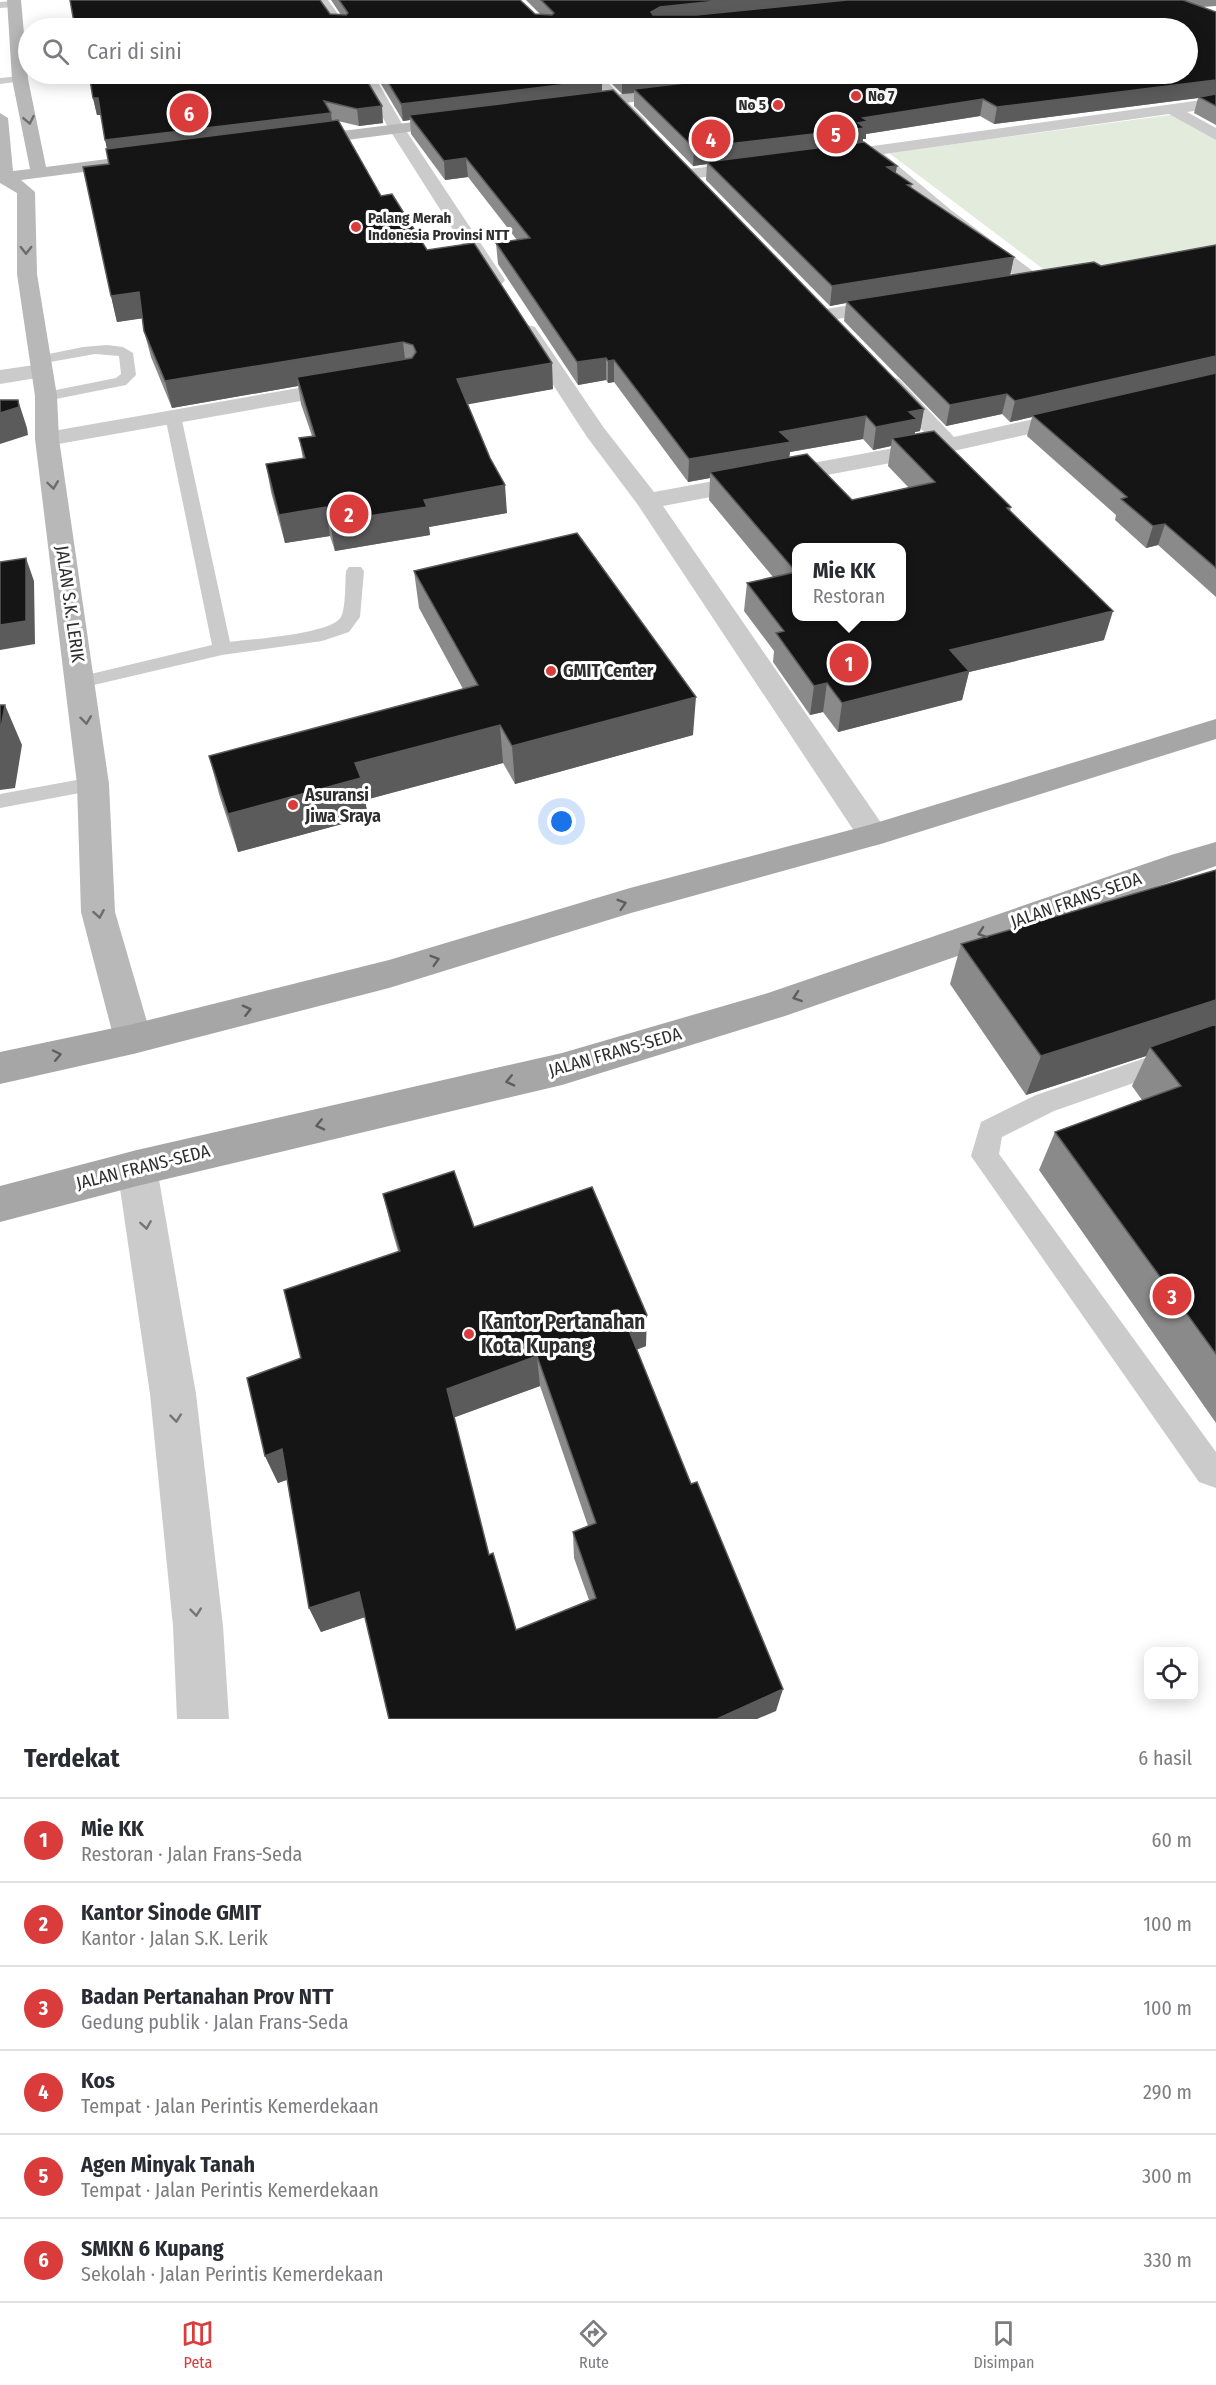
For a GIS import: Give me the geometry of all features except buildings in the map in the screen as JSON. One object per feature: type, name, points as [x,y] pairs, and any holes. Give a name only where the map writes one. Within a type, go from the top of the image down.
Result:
[{"type":"main road","name":"JALAN S.K. LERIK","points":[[10,3],[18,51]]},
{"type":"main road","points":[[0,37],[17,37]]},
{"type":"main road","name":"JALAN S.K. LERIK","points":[[20,84],[18,180],[27,274],[42,376],[47,439],[93,784],[98,912],[133,1039]]},
{"type":"main road","points":[[560,107],[698,90]]},
{"type":"main road","points":[[0,118],[18,180],[166,157]]},
{"type":"main road","points":[[281,143],[467,120]]},
{"type":"main road","points":[[0,1068],[133,1039],[389,974],[630,901],[873,835],[1216,729]]},
{"type":"main road","name":"JALAN FRANS-SEDA","points":[[0,1204],[137,1168],[562,1069],[772,1006],[1200,865]]},
{"type":"street","points":[[321,0],[333,18]]},
{"type":"street","points":[[372,84],[397,129],[505,295]]},
{"type":"street","points":[[602,84],[649,132]]},
{"type":"street","points":[[814,159],[1216,103]]},
{"type":"street","points":[[1171,109],[1216,135]]},
{"type":"street","points":[[870,151],[945,214],[1035,282]]},
{"type":"street","points":[[673,157],[705,190]]},
{"type":"street","points":[[688,174],[769,165]]},
{"type":"street","points":[[1012,285],[1058,278]]},
{"type":"street","points":[[810,299],[843,333]]},
{"type":"street","points":[[826,315],[908,302]]},
{"type":"street","points":[[518,315],[595,432],[648,501],[873,835]]},
{"type":"street","points":[[875,367],[949,445]]},
{"type":"street","points":[[0,377],[42,376]]},
{"type":"street","points":[[47,439],[359,384]]},
{"type":"street","points":[[648,501],[949,445],[1093,412]]},
{"type":"street","points":[[137,1168],[173,1394],[198,1626],[203,1719]]},
{"type":"lane","points":[[0,81],[18,79]]},
{"type":"lane","points":[[115,350],[126,353],[129,365],[129,375],[121,382],[42,376],[75,352],[115,350]]},
{"type":"lane","points":[[173,416],[222,649]]},
{"type":"lane","points":[[81,682],[222,649],[322,635],[342,627],[351,617],[355,571]]},
{"type":"lane","points":[[0,801],[93,784]]},
{"type":"lane","points":[[1216,1044],[1045,1103],[990,1130],[985,1156],[1161,1405],[1210,1471],[1216,1472]]},
{"type":"shaded area","points":[[1177,114],[1216,135],[1216,248],[1055,278],[889,153]]},
{"type":"place","name":"No 7","points":[[856,96]]},
{"type":"place","name":"No 5","points":[[778,105]]},
{"type":"place","name":"SMKN 6 Kupang","points":[[189,113]]},
{"type":"place","name":"Agen Minyak Tanah","points":[[836,134]]},
{"type":"place","name":"Kos","points":[[711,139]]},
{"type":"place","name":"Palang Merah Indonesia Provinsi NTT","points":[[356,227]]},
{"type":"place","name":"Kantor Sinode GMIT","points":[[349,514]]},
{"type":"place","name":"Mie KK","points":[[849,663]]},
{"type":"place","name":"GMIT Center","points":[[551,671]]},
{"type":"place","name":"Asuransi Jiwa Sraya","points":[[293,805]]},
{"type":"place","name":"Badan Pertanahan Prov NTT","points":[[1172,1296]]},
{"type":"place","name":"Kantor Pertanahan Kota Kupang","points":[[469,1334]]}]
